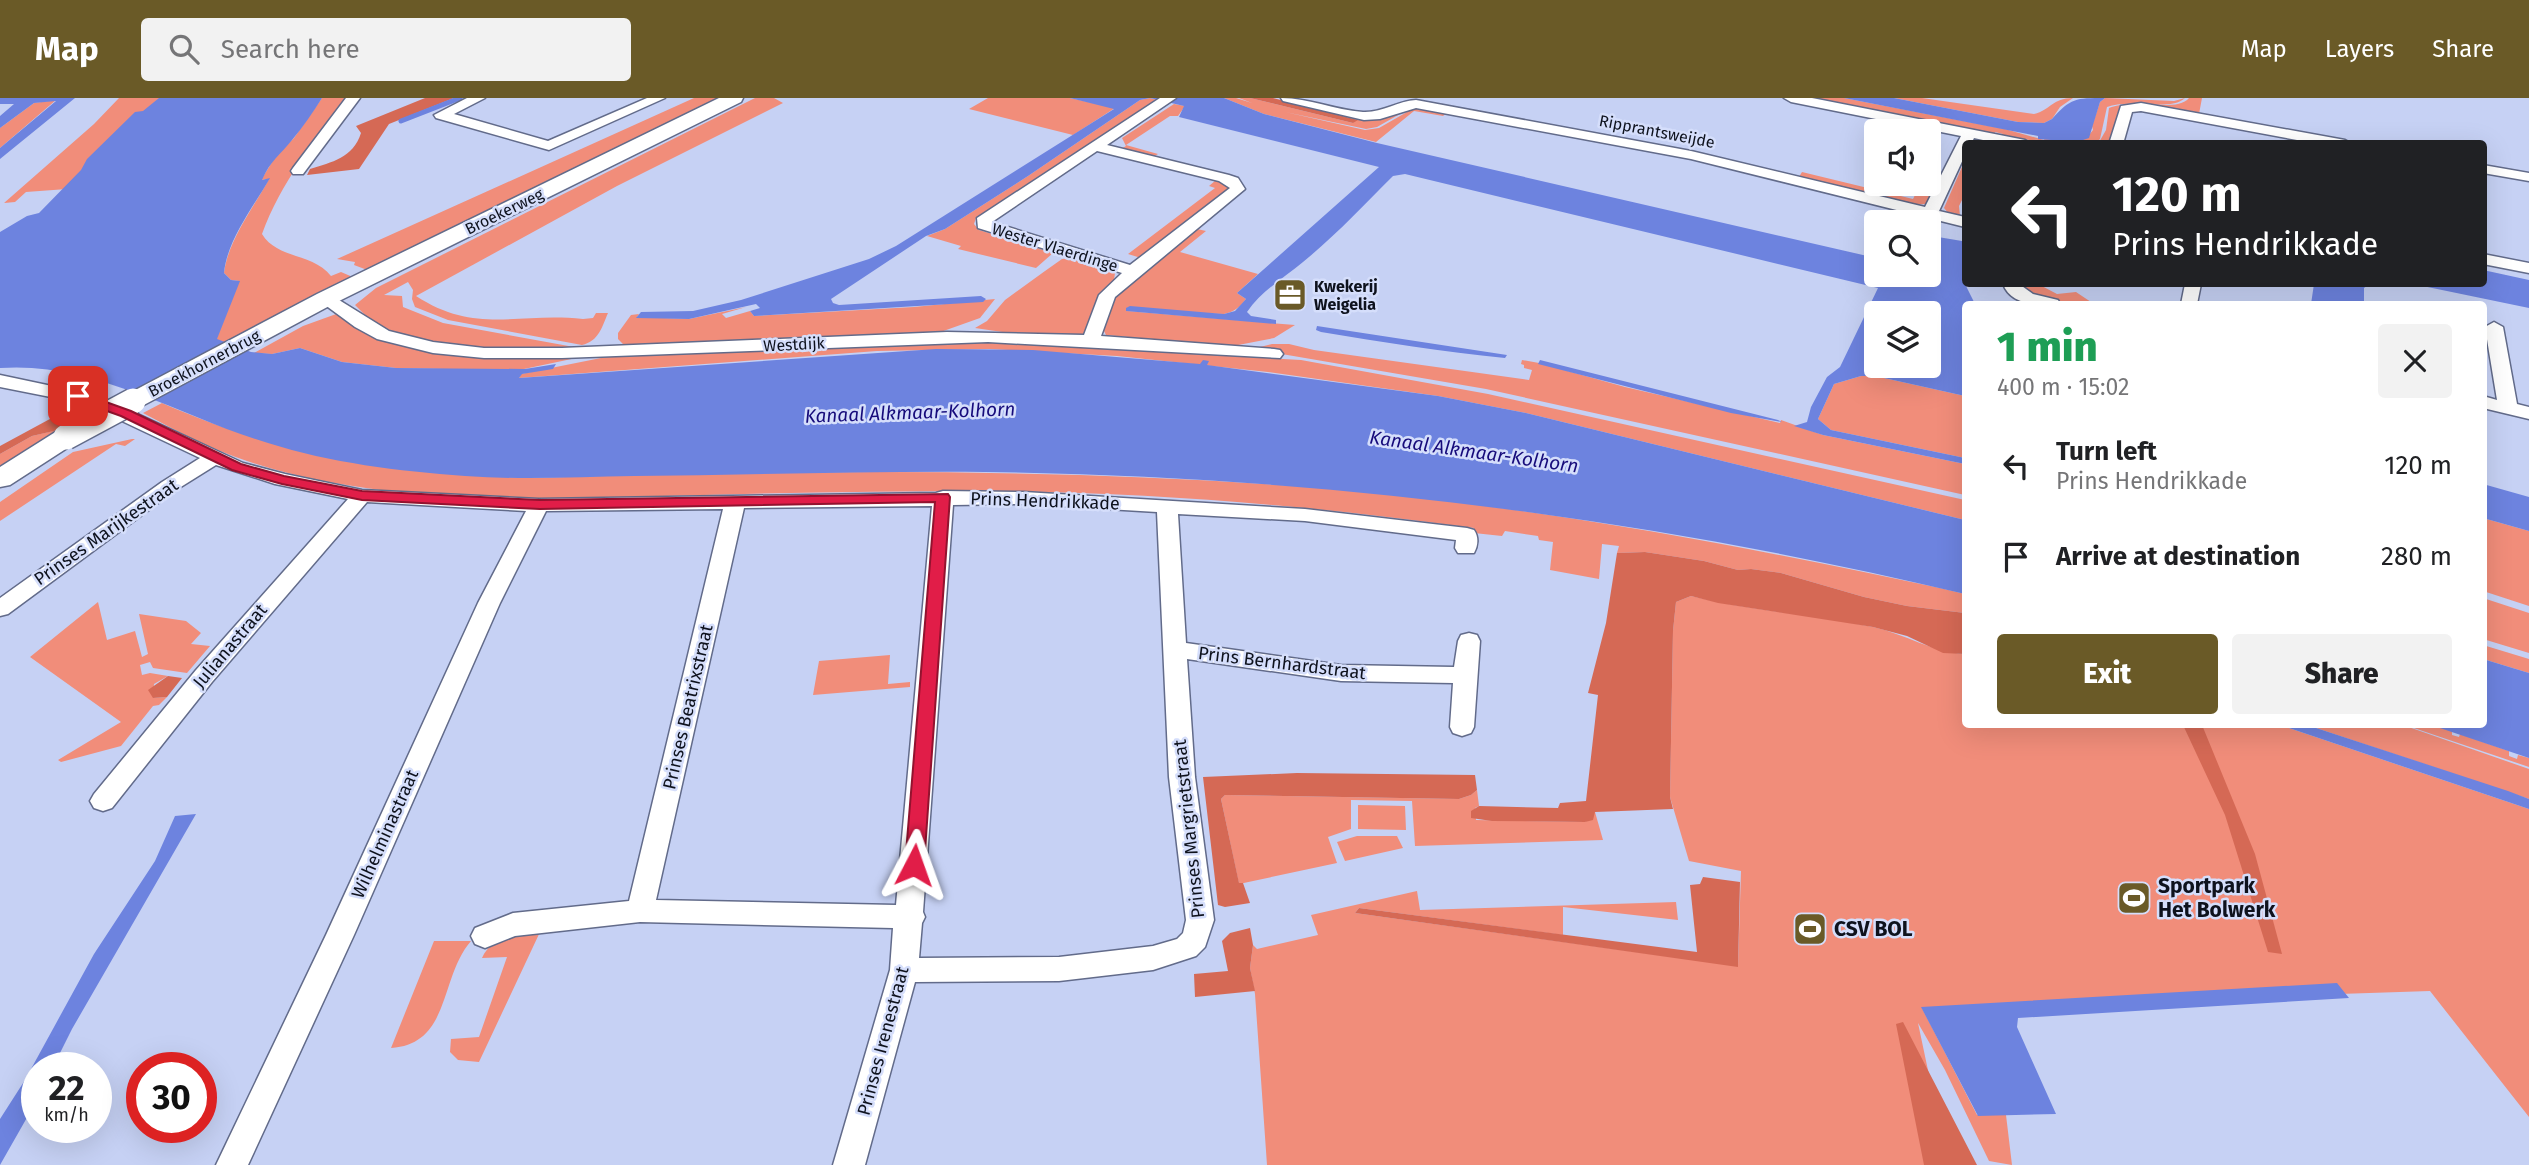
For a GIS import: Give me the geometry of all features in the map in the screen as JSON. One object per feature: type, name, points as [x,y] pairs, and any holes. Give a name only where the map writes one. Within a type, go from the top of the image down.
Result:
[{"type":"street","points":[[298,172],[353,98]]},
{"type":"street","points":[[478,98],[442,115],[549,146],[658,98]]},
{"type":"street","name":"Broekerweg","points":[[275,326],[734,98]]},
{"type":"street","name":"Ripprantsweijde","points":[[1288,98],[1346,113],[1374,116],[1401,105],[1423,105],[1691,155],[1918,210]]},
{"type":"street","points":[[1346,113],[1365,98]]},
{"type":"street","points":[[1791,98],[2005,140]]},
{"type":"street","points":[[1094,146],[1165,101]]},
{"type":"street","points":[[2117,140],[2124,113],[2131,107],[2151,108],[2323,140]]},
{"type":"street","points":[[1966,140],[1969,133]]},
{"type":"street","name":"Wester Vlaerdinge","points":[[1090,341],[1107,295],[1133,271],[1234,194],[1238,184],[1224,178],[1094,146],[983,221],[991,229],[1133,271]]},
{"type":"street","points":[[1931,210],[1962,147]]},
{"type":"street","points":[[2487,170],[2529,177]]},
{"type":"street","name":"Ripprantsweijde","points":[[1941,216],[1962,221]]},
{"type":"street","points":[[2487,260],[2529,268]]},
{"type":"street","points":[[2013,287],[2018,294],[2042,301]]},
{"type":"street","name":"Westdijk","points":[[325,299],[348,311],[367,328],[383,335],[427,346],[484,353],[567,354],[945,337],[1013,337],[1274,354]]},
{"type":"street","name":"Broekhornerbrug","points":[[0,479],[66,437],[275,326]]},
{"type":"street","points":[[2494,327],[2508,408]]},
{"type":"street","name":"Prins Hendrikkade","points":[[0,381],[92,400],[126,413],[236,467],[282,480],[362,496],[540,505],[943,497],[1024,498],[1305,515],[1467,535],[1466,548]]},
{"type":"street","points":[[2487,403],[2529,413]]},
{"type":"street","name":"Prinses Marijkestraat","points":[[0,609],[169,486],[214,458]]},
{"type":"street","name":"Julianastraat","points":[[103,801],[219,658],[362,496]]},
{"type":"street","name":"Prinses Irenestraat","points":[[849,1165],[904,970],[911,916],[943,497]]},
{"type":"street","name":"Prinses Beatrixstraat","points":[[640,911],[735,502]]},
{"type":"street","name":"Wilhelminastraat","points":[[232,1165],[340,935],[489,603],[540,505]]},
{"type":"street","name":"Prinses Margrietstraat","points":[[904,970],[1072,967],[1165,956],[1186,948],[1195,939],[1200,920],[1182,777],[1167,506]]},
{"type":"street","points":[[1462,727],[1469,641]]},
{"type":"street","name":"Prins Bernhardstraat","points":[[1174,649],[1341,673],[1465,675]]},
{"type":"street","points":[[485,936],[513,925],[640,911],[911,916]]},
{"type":"shaded area","points":[[119,98],[166,98],[67,189],[26,192],[15,202],[4,203],[94,124]]},
{"type":"shaded area","points":[[322,98],[347,98],[289,180],[262,234],[277,248],[315,263],[331,276],[341,272],[355,278],[226,343],[216,340],[239,281],[231,280],[224,273],[231,248],[269,179],[261,180],[277,154],[294,138]]},
{"type":"shaded area","points":[[425,98],[454,98],[389,124],[359,169],[307,175],[310,169],[341,158],[353,148],[361,133],[356,126]]},
{"type":"shaded area","points":[[694,98],[726,98],[370,271],[354,265],[355,262],[337,259]]},
{"type":"shaded area","points":[[755,98],[774,98],[783,103],[617,186],[416,296],[438,308],[478,319],[583,319],[593,318],[596,313],[608,313],[599,333],[588,343],[582,345],[448,320],[415,307],[413,290],[408,282],[384,295],[402,296],[403,307],[443,323],[574,347],[520,352],[431,343],[389,333],[377,327],[355,305],[376,288]]},
{"type":"shaded area","points":[[988,98],[1070,98],[1115,108],[1073,135],[969,109]]},
{"type":"shaded area","points":[[1224,98],[1236,98],[1252,103],[1239,98],[1250,98],[1353,123],[1356,119],[1291,103],[1376,119],[1407,110],[1377,127],[1366,129],[1285,112],[1365,130],[1379,128],[1414,108],[1447,113],[1443,116],[1414,111],[1376,142],[1264,114]]},
{"type":"shaded area","points":[[1250,98],[1273,98],[1358,120],[1353,123]]},
{"type":"shaded area","points":[[1805,98],[1844,98],[2005,129],[2044,140],[1998,135],[2003,134],[1995,132],[1994,135],[1941,125],[1941,119],[1912,119]]},
{"type":"shaded area","points":[[1894,98],[1922,98],[2034,114],[2060,100],[2073,98],[2060,107],[2052,119],[2044,123],[2018,122]]},
{"type":"shaded area","points":[[2105,98],[2174,101],[2185,98],[2170,104],[2107,107],[2099,140],[2044,140],[2045,137],[2089,135],[2093,130],[2100,102]]},
{"type":"shaded area","points":[[2189,98],[2202,98],[2199,114],[2144,104],[2175,104]]},
{"type":"shaded area","points":[[56,100],[0,148],[0,128],[34,103]]},
{"type":"shaded area","points":[[1140,100],[1157,100],[976,218],[974,224],[979,230],[1053,253],[1036,268],[958,249],[961,246],[927,236],[945,229]]},
{"type":"shaded area","points":[[1174,104],[1185,106],[1178,116],[1170,116],[1126,145],[1158,154],[1153,157],[1121,149],[1126,146],[1122,138]]},
{"type":"shaded area","points":[[2138,104],[2123,106],[2112,140],[2100,140],[2106,130],[2109,108],[2119,105]]},
{"type":"shaded area","points":[[1962,167],[1960,216],[1949,214],[1944,208]]},
{"type":"shaded area","points":[[1802,172],[1864,187],[1864,193],[1799,177]]},
{"type":"shaded area","points":[[1216,180],[1229,186],[1228,190],[1141,258],[1128,254],[1215,188],[1209,186]]},
{"type":"shaded area","points":[[1874,196],[1913,199],[1914,196],[1931,196],[1926,204],[1910,205]]},
{"type":"shaded area","points":[[1197,229],[1206,231],[1180,252],[1258,274],[1237,293],[1246,299],[1244,302],[1224,314],[1126,311],[1295,325],[1274,338],[1233,346],[1106,335],[1103,329],[1117,293]]},
{"type":"shaded area","points":[[1071,258],[1107,268],[1115,273],[1114,280],[1100,294],[1083,336],[1016,334],[975,328],[987,321],[1005,300],[1062,259]]},
{"type":"shaded area","points":[[2023,287],[2044,287],[2057,294],[2076,292],[2090,301],[2050,301],[2035,297]]},
{"type":"shaded area","points":[[995,299],[980,318],[935,334],[625,346],[618,339],[618,333],[631,315],[639,314],[637,317],[689,319],[746,307],[722,314],[726,318],[750,311],[754,316],[914,307]]},
{"type":"shaded area","points":[[339,313],[362,331],[399,343],[457,354],[581,357],[524,369],[444,369],[396,368],[342,362],[300,348],[272,354],[254,353],[303,326]]},
{"type":"shaded area","points":[[959,340],[1301,360],[1488,394],[1962,499],[1962,519],[1526,413],[1438,396],[1268,372],[1117,356],[989,349],[877,351],[519,378],[521,374],[616,355]]},
{"type":"shaded area","points":[[1272,344],[1289,344],[1314,350],[1529,380],[1532,370],[1524,368],[1522,360],[1539,363],[1625,387],[1780,423],[1781,420],[1823,435],[1962,463],[1962,494],[1486,389],[1252,349]]},
{"type":"shaded area","points":[[1861,376],[1884,378],[1962,395],[1962,457],[1831,430],[1818,419],[1834,384]]},
{"type":"shaded area","points":[[162,403],[209,422],[299,450],[388,467],[483,476],[533,478],[837,472],[1040,474],[1243,483],[1419,498],[1644,530],[1940,588],[1962,593],[1962,613],[1907,606],[1864,597],[1781,573],[1738,570],[1704,561],[1645,552],[1617,553],[1619,546],[1602,544],[1599,579],[1550,570],[1553,542],[1539,540],[1538,536],[1505,531],[1502,536],[1474,533],[1474,528],[1414,520],[1231,502],[1110,494],[988,491],[559,498],[401,492],[297,475],[247,461],[194,439],[143,413]]},
{"type":"shaded area","points":[[72,407],[94,414],[58,430],[32,436],[0,454],[0,446]]},
{"type":"shaded area","points":[[69,427],[0,467],[0,454],[32,436]]},
{"type":"shaded area","points":[[135,439],[125,446],[116,444],[0,521],[0,502],[73,452]]},
{"type":"shaded area","points":[[2487,519],[2529,531],[2529,606],[2487,592]]},
{"type":"shaded area","points":[[1645,552],[1704,561],[1738,570],[1781,573],[1864,597],[1907,606],[1962,613],[1962,654],[1943,653],[1907,636],[1873,627],[1718,603],[1691,596],[1676,602],[1673,631],[1670,797],[1673,809],[1595,812],[1593,820],[1585,822],[1492,821],[1471,818],[1471,811],[1479,806],[1558,808],[1560,803],[1586,801],[1598,695],[1588,693],[1606,623],[1617,553]]},
{"type":"shaded area","name":"Sportpark Het Bolwerk","points":[[1691,596],[1873,627],[1941,650],[1962,654],[1962,728],[2289,728],[2529,809],[2529,1117],[2430,991],[1922,1008],[1977,1115],[2006,1115],[2012,1165],[1989,1161],[1945,1070],[1918,1023],[1948,1165],[1267,1165],[1255,994],[1250,968],[1253,945],[1257,949],[1318,935],[1311,915],[1417,891],[1420,910],[1676,902],[1678,920],[1563,907],[1563,935],[1359,908],[1355,913],[1738,966],[1741,871],[1689,861],[1670,797],[1673,631],[1676,602]]},
{"type":"shaded area","points":[[2487,599],[2529,613],[2529,653],[2487,640]]},
{"type":"shaded area","points":[[98,602],[107,640],[135,631],[142,657],[148,654],[139,614],[186,621],[201,633],[191,644],[210,646],[187,673],[153,668],[150,662],[140,665],[142,675],[150,673],[168,676],[154,684],[153,698],[167,697],[159,705],[153,706],[121,746],[61,762],[58,760],[121,722],[30,657]]},
{"type":"shaded area","points":[[2487,646],[2529,659],[2529,673],[2487,660]]},
{"type":"shaded area","points":[[890,655],[888,684],[910,682],[910,687],[813,695],[819,661]]},
{"type":"shaded area","points":[[168,676],[182,678],[167,697],[153,698],[148,690]]},
{"type":"shaded area","points":[[2184,728],[2203,728],[2255,854],[2282,954],[2268,952],[2225,815]]},
{"type":"shaded area","points":[[2316,728],[2411,728],[2529,769],[2529,799]]},
{"type":"shaded area","points":[[2414,728],[2442,728],[2452,731],[2452,735],[2459,737],[2460,734],[2509,751],[2509,756],[2517,759],[2518,755],[2529,758],[2529,767]]},
{"type":"shaded area","points":[[1297,773],[1475,775],[1477,790],[1459,799],[1225,795],[1221,799],[1239,883],[1243,883],[1250,903],[1225,907],[1218,905],[1203,777]]},
{"type":"shaded area","points":[[1477,790],[1479,806],[1475,808],[1476,820],[1585,822],[1595,812],[1603,840],[1415,846],[1412,801],[1351,800],[1351,829],[1328,837],[1337,863],[1239,884],[1221,799],[1225,795],[1459,799]]},
{"type":"shaded area","points":[[1358,805],[1405,806],[1406,830],[1358,829]]},
{"type":"shaded area","points":[[1357,836],[1397,836],[1403,848],[1345,861],[1337,842]]},
{"type":"shaded area","points":[[1703,877],[1740,882],[1738,967],[1355,913],[1359,908],[1697,952],[1690,885],[1700,884]]},
{"type":"shaded area","points":[[1250,928],[1253,945],[1250,968],[1255,991],[1195,997],[1194,974],[1228,971],[1222,941],[1230,933]]},
{"type":"shaded area","points":[[540,932],[479,1062],[458,1060],[450,1052],[451,1039],[479,1037],[507,957],[482,958],[486,950],[506,937]]},
{"type":"shaded area","points":[[434,941],[471,941],[453,973],[434,1022],[424,1035],[410,1044],[391,1048]]},
{"type":"shaded area","points":[[1903,1022],[1977,1165],[1924,1165],[1896,1024]]},
{"type":"water","points":[[0,98],[75,98],[0,159],[0,148],[56,101],[34,103],[0,128],[0,116],[14,104],[0,104]]},
{"type":"water","name":"Kanaal Alkmaar-Kolhorn","points":[[159,98],[322,98],[300,130],[268,168],[262,180],[270,178],[242,224],[226,261],[224,273],[231,280],[240,281],[217,339],[251,352],[272,354],[300,348],[342,362],[396,368],[525,369],[556,364],[553,369],[522,374],[519,378],[936,349],[1033,350],[1200,364],[1203,360],[1209,361],[1207,365],[1438,396],[1526,413],[1962,519],[1962,593],[1723,543],[1601,523],[1355,492],[1232,482],[985,472],[528,478],[415,472],[340,461],[292,450],[235,432],[137,393],[69,373],[35,368],[0,368],[0,232],[27,216],[39,213],[81,170],[87,159],[135,112],[143,111]]},
{"type":"water","points":[[1070,98],[1150,98],[1140,100],[1028,176],[945,229],[926,236],[831,299],[839,305],[981,296],[986,299],[983,302],[754,316],[750,311],[760,308],[756,304],[689,319],[636,318],[641,312],[693,311],[741,300],[869,259],[896,246],[1114,109]]},
{"type":"water","points":[[1150,98],[1224,98],[1264,114],[1377,143],[1864,255],[1864,285],[1405,174],[1393,176],[1326,242],[1266,291],[1247,312],[1251,316],[1276,320],[1276,324],[1126,311],[1130,306],[1224,314],[1235,311],[1246,299],[1237,293],[1379,167],[1179,117],[1184,106]]},
{"type":"water","points":[[1844,98],[1894,98],[2018,122],[2044,123],[2069,103],[2087,98],[2105,98],[2100,102],[2089,138],[2051,140],[2038,139],[2038,136]]},
{"type":"water","points":[[1941,238],[1962,241],[1962,287],[1966,287],[1974,301],[1962,301],[1962,395],[1884,378],[1941,378],[1941,301],[1872,301],[1878,288],[1874,287],[1941,287]]},
{"type":"water","points":[[2487,271],[2529,280],[2529,308],[2428,287],[2487,287]]},
{"type":"water","points":[[2314,287],[2365,287],[2364,301],[2311,301]]},
{"type":"water","points":[[1864,317],[1864,376],[1834,384],[1818,419],[1831,430],[1962,457],[1962,463],[1823,435],[1794,426],[1807,422],[1811,407],[1827,377],[1840,367]]},
{"type":"water","points":[[1317,326],[1507,355],[1505,358],[1390,343],[1321,332],[1316,330]]},
{"type":"water","points":[[1540,360],[1782,422],[1731,413],[1538,364]]},
{"type":"water","points":[[2487,485],[2529,497],[2529,531],[2487,519]]},
{"type":"water","points":[[2487,660],[2529,673],[2529,758],[2440,728],[2487,728]]},
{"type":"water","points":[[2289,728],[2316,728],[2508,791],[2529,799],[2529,809]]},
{"type":"water","points":[[196,814],[60,1052],[40,1052],[94,954],[155,861],[175,816]]},
{"type":"water","points":[[2337,983],[2349,998],[2018,1018],[2017,1027],[2056,1114],[1978,1116],[1921,1007]]},
{"type":"water","points":[[21,1086],[21,1128],[0,1165],[0,1119]]},
{"type":"waterway","points":[[401,121],[460,98]]},
{"type":"place","name":"Kwekerij Weigelia","points":[[1290,295]]},
{"type":"place","name":"Sportpark Het Bolwerk","points":[[2134,898]]},
{"type":"place","name":"CSV BOL","points":[[1810,929]]},
{"type":"route","points":[[78,396],[126,413],[236,467],[282,480],[362,496],[540,505],[943,497],[931,622],[914,865]]}]
